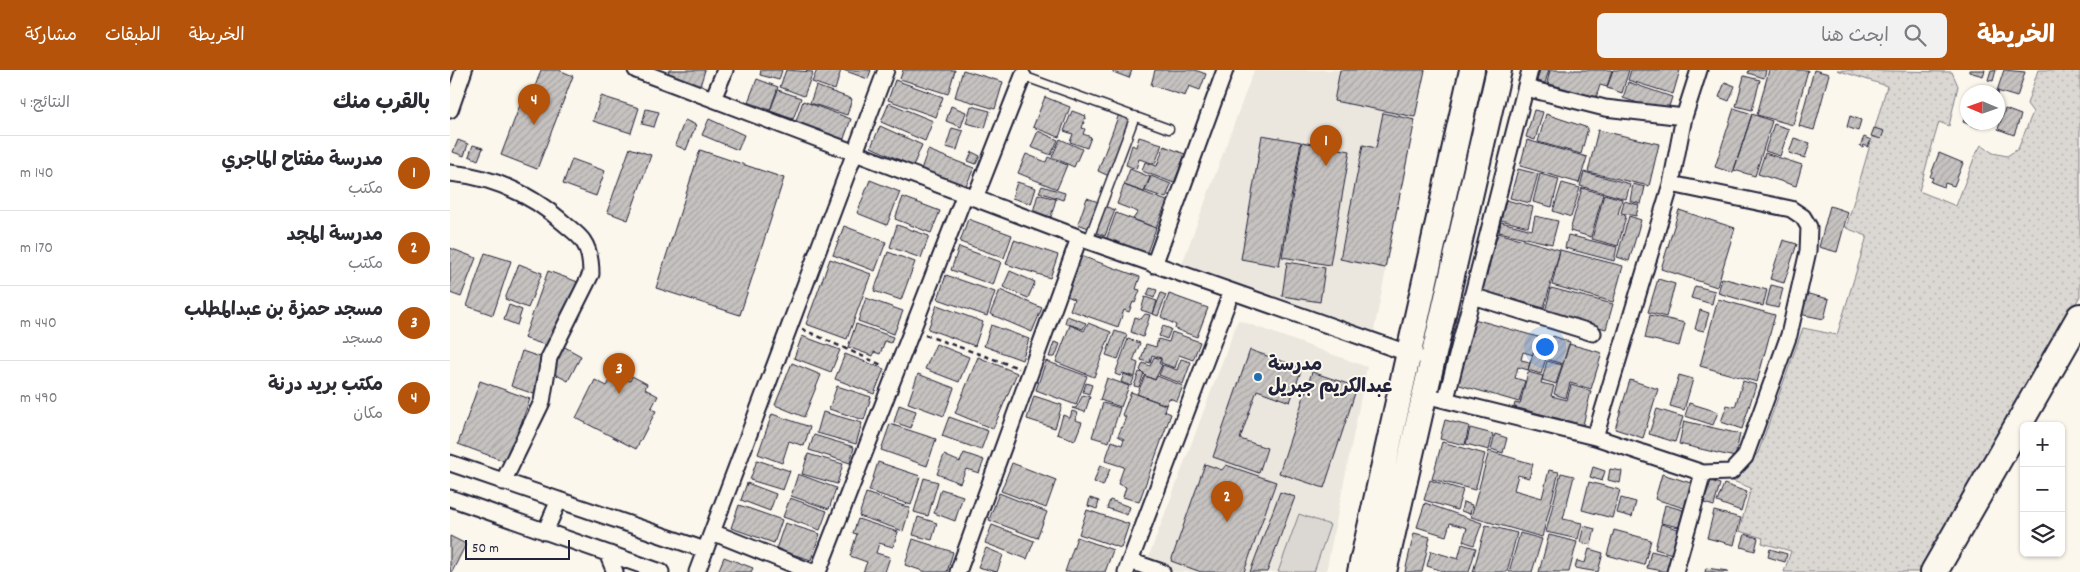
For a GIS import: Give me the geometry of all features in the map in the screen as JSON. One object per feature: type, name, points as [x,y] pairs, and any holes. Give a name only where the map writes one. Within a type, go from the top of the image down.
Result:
[{"type":"highway","points":[[1934,572],[2080,316]]},
{"type":"highway","points":[[2039,422],[2080,352]]},
{"type":"highway","points":[[1954,572],[2020,456]]},
{"type":"main road","points":[[1384,572],[1436,397],[1421,358],[1472,70]]},
{"type":"main road","points":[[1360,572],[1421,358],[1499,70]]},
{"type":"street","points":[[450,110],[464,70]]},
{"type":"street","points":[[636,70],[1084,240],[1421,358]]},
{"type":"street","points":[[714,99],[725,70]]},
{"type":"street","points":[[697,572],[886,70]]},
{"type":"street","points":[[1154,265],[1225,70]]},
{"type":"street","points":[[1530,70],[1472,296],[1436,397],[1595,437],[1703,473],[1730,472],[1744,457],[1789,335],[1808,251],[1809,227],[1803,217],[1791,209],[1671,184]]},
{"type":"street","points":[[1595,437],[1671,184],[1684,118],[1698,70]]},
{"type":"street","points":[[818,572],[912,330],[1023,76]]},
{"type":"street","points":[[1526,88],[1605,108],[1684,118]]},
{"type":"street","points":[[450,173],[482,178],[506,186],[545,206],[583,241],[591,263],[591,274],[549,358],[542,402],[503,482]]},
{"type":"street","points":[[958,572],[1030,373],[1084,240]]},
{"type":"street","points":[[1162,572],[1128,567],[1231,293]]},
{"type":"street","points":[[1472,296],[1593,333]]},
{"type":"street","points":[[450,464],[705,550]]},
{"type":"street","points":[[1675,572],[1703,473]]},
{"type":"street","points":[[450,498],[606,553],[636,567],[661,572]]},
{"type":"street","points":[[545,532],[559,500]]},
{"type":"street","points":[[712,532],[812,572]]},
{"type":"street","points":[[606,553],[615,572]]},
{"type":"lane","points":[[1023,76],[1169,129]]},
{"type":"lane","points":[[1084,240],[1135,116]]},
{"type":"path","points":[[790,324],[896,372]]},
{"type":"path","points":[[912,330],[1030,373]]},
{"type":"shaded area","points":[[1254,70],[1425,70],[1374,331],[1182,264]]},
{"type":"shaded area","points":[[1837,70],[1952,72],[1958,86],[1949,126],[1939,122],[1919,191],[1956,206],[1981,145],[1993,153],[2007,156],[2018,149],[2033,112],[2027,104],[2038,70],[2080,70],[2080,296],[1925,572],[1784,572],[1791,551],[1762,543],[1763,538],[1739,531],[1751,488],[1730,480],[1758,453],[1803,328],[1837,335],[1867,236],[1846,228],[1887,86]]},
{"type":"shaded area","points":[[1238,320],[1367,367],[1326,572],[1171,572],[1146,564]]},
{"type":"shaded area","points":[[1299,514],[1330,525],[1314,572],[1278,572]]},
{"type":"building","points":[[541,70],[559,70],[573,76],[537,169],[501,155],[525,92],[532,95]]},
{"type":"building","points":[[669,70],[705,70],[699,89],[667,78]]},
{"type":"building","points":[[761,70],[782,70],[779,80],[760,75]]},
{"type":"building","points":[[786,70],[813,72],[804,96],[780,87]]},
{"type":"building","points":[[817,70],[841,70],[835,90],[812,82]]},
{"type":"building","points":[[843,70],[871,70],[868,79]]},
{"type":"building","points":[[903,70],[955,70],[948,94],[900,79]]},
{"type":"building","points":[[963,70],[1003,82],[995,109],[955,97]]},
{"type":"building","points":[[1113,70],[1132,70],[1129,78],[1113,72]]},
{"type":"building","points":[[1155,70],[1195,70],[1206,74],[1200,90],[1189,86],[1185,96],[1151,85]]},
{"type":"building","points":[[1340,70],[1425,70],[1415,117],[1334,101]]},
{"type":"building","points":[[1540,70],[1549,70],[1545,83],[1537,81]]},
{"type":"building","points":[[1550,70],[1612,70],[1607,87],[1600,85],[1596,98],[1547,83]]},
{"type":"building","points":[[1613,70],[1629,70],[1622,93],[1607,88]]},
{"type":"building","points":[[1631,70],[1680,70],[1673,94],[1628,80]]},
{"type":"building","points":[[1749,70],[1766,70],[1764,78],[1748,73]]},
{"type":"building","points":[[1769,70],[1808,70],[1793,125],[1757,115]]},
{"type":"building","points":[[1814,70],[1829,74],[1814,130],[1799,126]]},
{"type":"building","points":[[1969,70],[1985,70],[1983,76],[1969,72]]},
{"type":"building","points":[[1991,70],[1996,70],[1993,81],[1988,80]]},
{"type":"building","points":[[2004,70],[2025,72],[2017,97],[2005,93],[2005,85],[1999,85]]},
{"type":"building","points":[[1744,76],[1760,80],[1752,110],[1736,106]]},
{"type":"building","points":[[757,79],[778,87],[770,110],[748,102]]},
{"type":"building","points":[[895,80],[943,97],[936,117],[888,100]]},
{"type":"building","points":[[1628,82],[1672,97],[1667,113],[1623,98]]},
{"type":"building","points":[[1725,82],[1735,86],[1729,101],[1719,97]]},
{"type":"building","points":[[816,86],[852,99],[847,115],[810,103]]},
{"type":"building","points":[[778,90],[801,98],[793,119],[770,111]]},
{"type":"building","points":[[601,96],[639,108],[631,133],[593,121]]},
{"type":"building","points":[[1045,97],[1070,107],[1059,137],[1033,127]]},
{"type":"building","points":[[803,101],[851,119],[842,144],[794,127]]},
{"type":"building","points":[[889,103],[933,121],[925,141],[881,122]]},
{"type":"building","points":[[951,106],[966,112],[961,127],[946,121]]},
{"type":"building","points":[[971,106],[990,111],[985,128],[966,123]]},
{"type":"building","points":[[1734,108],[1752,114],[1733,173],[1715,167]]},
{"type":"building","points":[[646,109],[659,112],[654,127],[642,124]]},
{"type":"building","points":[[2005,109],[2021,115],[2014,135],[2001,130],[2005,130]]},
{"type":"building","points":[[1534,110],[1543,112],[1535,140],[1526,137]]},
{"type":"building","points":[[1072,111],[1086,116],[1082,128],[1085,129],[1083,134],[1091,137],[1087,148],[1070,142],[1073,134],[1064,131]]},
{"type":"building","points":[[1383,113],[1415,120],[1385,268],[1340,259],[1363,145],[1376,148]]},
{"type":"building","points":[[1119,114],[1130,118],[1109,176],[1098,171]]},
{"type":"building","points":[[1546,114],[1588,128],[1581,154],[1538,142]]},
{"type":"building","points":[[1752,114],[1772,121],[1755,176],[1734,170]]},
{"type":"building","points":[[1850,116],[1861,120],[1858,131],[1847,127]]},
{"type":"building","points":[[709,119],[744,135],[738,150],[702,135]]},
{"type":"building","points":[[685,120],[696,125],[686,150],[675,145]]},
{"type":"building","points":[[1774,124],[1789,129],[1780,156],[1765,151]]},
{"type":"building","points":[[880,126],[922,145],[913,166],[871,147]]},
{"type":"building","points":[[952,128],[963,131],[957,150],[946,147]]},
{"type":"building","points":[[1874,128],[1884,131],[1881,139],[1871,136]]},
{"type":"building","points":[[1598,130],[1659,144],[1649,186],[1588,172]]},
{"type":"building","points":[[1038,131],[1058,140],[1051,155],[1031,147]]},
{"type":"building","points":[[1262,135],[1301,142],[1279,266],[1241,259]]},
{"type":"building","points":[[1139,137],[1162,144],[1155,164],[1139,159],[1136,169],[1126,165],[1132,145],[1136,147]]},
{"type":"building","points":[[1864,137],[1871,140],[1868,147],[1864,145],[1863,148],[1860,146]]},
{"type":"building","points":[[1794,138],[1810,143],[1805,158],[1789,153]]},
{"type":"building","points":[[1060,139],[1082,149],[1074,167],[1052,157]]},
{"type":"building","points":[[458,140],[468,144],[464,156],[453,152]]},
{"type":"building","points":[[1527,140],[1587,157],[1579,183],[1520,166]]},
{"type":"building","points":[[1302,142],[1350,151],[1330,265],[1282,257]]},
{"type":"building","points":[[473,145],[483,148],[478,160],[469,156]]},
{"type":"building","points":[[1164,146],[1185,154],[1174,183],[1142,171],[1145,162],[1157,166]]},
{"type":"building","points":[[630,148],[651,155],[628,220],[607,212]]},
{"type":"building","points":[[700,150],[784,178],[740,315],[656,288]]},
{"type":"building","points":[[928,150],[974,168],[964,190],[920,172]]},
{"type":"building","points":[[972,152],[980,156],[976,164],[968,161]]},
{"type":"building","points":[[1765,153],[1802,165],[1796,186],[1758,174]]},
{"type":"building","points":[[1939,153],[1963,163],[1954,186],[1945,183],[1944,187],[1931,182],[1933,178],[1930,177]]},
{"type":"building","points":[[1026,154],[1046,162],[1048,157],[1067,165],[1057,189],[1018,173]]},
{"type":"building","points":[[572,159],[605,171],[596,196],[563,184]]},
{"type":"building","points":[[1130,169],[1150,177],[1144,192],[1124,185]]},
{"type":"building","points":[[1518,169],[1538,174],[1530,203],[1510,198]]},
{"type":"building","points":[[1584,172],[1630,184],[1626,199],[1580,186]]},
{"type":"building","points":[[1540,174],[1559,179],[1552,207],[1533,202]]},
{"type":"building","points":[[1151,176],[1171,184],[1166,198],[1145,191]]},
{"type":"building","points":[[870,180],[900,192],[887,225],[857,213]]},
{"type":"building","points":[[1017,182],[1036,188],[1031,204],[1012,198]]},
{"type":"building","points":[[1562,183],[1580,188],[1571,217],[1553,211]]},
{"type":"building","points":[[1633,184],[1645,187],[1641,204],[1630,201]]},
{"type":"building","points":[[1124,185],[1167,201],[1156,228],[1133,219],[1138,212],[1117,204]]},
{"type":"building","points":[[1042,186],[1065,193],[1063,200],[1039,192]]},
{"type":"building","points":[[1582,188],[1603,194],[1591,237],[1570,231]]},
{"type":"building","points":[[1038,194],[1056,199],[1051,217],[1033,212]]},
{"type":"building","points":[[1604,194],[1622,199],[1618,214],[1626,216],[1618,246],[1592,239]]},
{"type":"building","points":[[903,197],[940,211],[931,233],[895,219]]},
{"type":"building","points":[[1087,198],[1101,203],[1091,229],[1078,224]]},
{"type":"building","points":[[1506,200],[1533,207],[1528,227],[1501,220]]},
{"type":"building","points":[[1624,201],[1639,205],[1636,216],[1621,213]]},
{"type":"building","points":[[1104,206],[1115,210],[1105,236],[1094,232]]},
{"type":"building","points":[[1830,206],[1848,212],[1837,252],[1819,247]]},
{"type":"building","points":[[1679,210],[1735,228],[1717,287],[1661,269]]},
{"type":"building","points":[[1116,213],[1156,228],[1146,255],[1106,240]]},
{"type":"building","points":[[1535,216],[1558,221],[1552,244],[1499,232],[1501,222],[1532,230]]},
{"type":"building","points":[[1629,216],[1641,220],[1629,261],[1617,257]]},
{"type":"building","points":[[968,219],[1012,235],[1004,258],[960,242]]},
{"type":"building","points":[[897,225],[929,236],[921,258],[890,247]]},
{"type":"building","points":[[844,226],[886,242],[875,271],[833,255]]},
{"type":"building","points":[[1498,233],[1560,250],[1544,308],[1482,291]]},
{"type":"building","points":[[1568,235],[1617,247],[1614,261],[1565,248]]},
{"type":"building","points":[[1014,240],[1058,255],[1050,278],[1006,264]]},
{"type":"building","points":[[1783,240],[1797,244],[1784,283],[1770,279]]},
{"type":"building","points":[[959,247],[1001,262],[993,285],[951,270]]},
{"type":"building","points":[[450,248],[476,258],[461,297],[450,293]]},
{"type":"building","points":[[1560,250],[1623,266],[1613,302],[1552,285]]},
{"type":"building","points":[[888,252],[915,262],[901,300],[874,291]]},
{"type":"building","points":[[485,253],[511,261],[493,315],[467,306]]},
{"type":"building","points":[[1081,256],[1140,277],[1136,289],[1140,290],[1135,303],[1133,302],[1129,312],[1124,310],[1118,327],[1070,310],[1074,299],[1067,296]]},
{"type":"building","points":[[830,259],[871,274],[847,339],[806,324]]},
{"type":"building","points":[[1287,262],[1325,268],[1320,302],[1282,296]]},
{"type":"building","points":[[519,264],[542,273],[528,308],[505,299]]},
{"type":"building","points":[[548,271],[578,282],[554,348],[524,338]]},
{"type":"building","points":[[1010,271],[1035,282],[1028,298],[1003,287]]},
{"type":"building","points":[[946,275],[995,292],[987,316],[938,299]]},
{"type":"building","points":[[1722,278],[1767,290],[1763,306],[1718,293]]},
{"type":"building","points":[[1658,279],[1675,284],[1666,317],[1648,312]]},
{"type":"building","points":[[1771,285],[1783,288],[1778,308],[1766,305]]},
{"type":"building","points":[[1695,286],[1715,291],[1712,304],[1691,298]]},
{"type":"building","points":[[1150,288],[1157,290],[1154,298],[1147,295]]},
{"type":"building","points":[[1551,288],[1613,304],[1606,329],[1545,312]]},
{"type":"building","points":[[1000,290],[1042,308],[1032,332],[990,314]]},
{"type":"building","points":[[1161,293],[1166,295],[1158,316],[1153,314]]},
{"type":"building","points":[[1804,293],[1829,299],[1824,319],[1799,314]]},
{"type":"building","points":[[1169,294],[1208,308],[1197,337],[1175,329],[1176,325],[1161,317]]},
{"type":"building","points":[[1145,297],[1157,301],[1153,314],[1141,310]]},
{"type":"building","points":[[866,298],[903,311],[894,334],[858,321]]},
{"type":"building","points":[[1718,299],[1775,315],[1757,382],[1700,366]]},
{"type":"building","points":[[509,305],[522,310],[517,325],[504,320]]},
{"type":"building","points":[[937,305],[983,322],[975,346],[928,329]]},
{"type":"building","points":[[1700,310],[1709,313],[1704,331],[1695,329]]},
{"type":"building","points":[[1145,314],[1150,315],[1143,337],[1131,332],[1135,317],[1141,319]]},
{"type":"building","points":[[1650,315],[1685,323],[1679,346],[1645,338]]},
{"type":"building","points":[[1067,316],[1086,323],[1083,329],[1065,323]]},
{"type":"building","points":[[1474,319],[1538,337],[1533,355],[1523,352],[1521,360],[1530,362],[1528,370],[1518,367],[1515,378],[1525,381],[1519,402],[1456,384]]},
{"type":"building","points":[[1088,323],[1111,332],[1094,377],[1056,362],[1070,325],[1084,331]]},
{"type":"building","points":[[856,324],[893,337],[891,343],[885,341],[880,354],[874,352],[873,356],[848,347]]},
{"type":"building","points":[[991,325],[1029,339],[1022,360],[984,346]]},
{"type":"building","points":[[1163,326],[1171,329],[1167,339],[1159,336]]},
{"type":"building","points":[[1115,331],[1127,335],[1118,359],[1106,355]]},
{"type":"building","points":[[1172,332],[1200,342],[1193,360],[1179,355],[1175,368],[1161,363],[1161,358],[1152,355],[1150,363],[1141,360],[1146,344],[1156,347],[1158,339],[1169,342]]},
{"type":"building","points":[[802,336],[840,350],[831,372],[794,358]]},
{"type":"building","points":[[1553,336],[1570,342],[1563,364],[1546,359]]},
{"type":"building","points":[[1538,337],[1552,340],[1541,374],[1528,370]]},
{"type":"building","points":[[1128,339],[1140,343],[1133,361],[1138,363],[1135,377],[1123,373],[1120,376],[1115,374]]},
{"type":"building","points":[[1054,342],[1060,344],[1055,357],[1049,357]]},
{"type":"building","points":[[936,344],[969,357],[959,382],[925,369]]},
{"type":"building","points":[[1569,344],[1602,353],[1591,389],[1570,383],[1566,398],[1554,394]]},
{"type":"building","points":[[563,346],[581,356],[568,381],[549,371]]},
{"type":"building","points":[[1250,350],[1302,368],[1290,402],[1257,390],[1240,439],[1267,448],[1259,473],[1213,457]]},
{"type":"building","points":[[522,351],[546,359],[534,394],[511,386]]},
{"type":"building","points":[[845,354],[884,369],[874,394],[835,379]]},
{"type":"building","points":[[978,357],[1017,373],[993,429],[955,413]]},
{"type":"building","points":[[1154,357],[1161,359],[1159,363],[1162,365],[1155,380],[1146,376],[1140,370],[1143,363],[1150,366]]},
{"type":"building","points":[[1181,359],[1191,362],[1183,384],[1159,375],[1163,365],[1177,370]]},
{"type":"building","points":[[1046,361],[1087,376],[1076,405],[1036,390]]},
{"type":"building","points":[[1547,361],[1562,365],[1556,384],[1542,380]]},
{"type":"building","points":[[792,363],[821,375],[804,417],[775,405]]},
{"type":"building","points":[[614,372],[630,381],[632,376],[647,384],[645,389],[658,396],[651,409],[656,411],[636,449],[576,418],[595,380],[607,386]]},
{"type":"building","points":[[1139,372],[1144,373],[1139,387],[1134,386]]},
{"type":"building","points":[[1312,372],[1357,387],[1324,488],[1279,473]]},
{"type":"building","points":[[1528,372],[1543,376],[1541,383],[1554,386],[1551,396],[1567,400],[1571,385],[1591,391],[1583,425],[1514,407],[1515,403],[1520,404]]},
{"type":"building","points":[[918,374],[954,388],[944,416],[908,403]]},
{"type":"building","points":[[1124,374],[1134,378],[1131,386],[1121,382]]},
{"type":"building","points":[[1679,375],[1693,379],[1684,410],[1670,406]]},
{"type":"building","points":[[1145,376],[1155,380],[1157,376],[1183,386],[1177,401],[1169,398],[1166,405],[1137,394]]},
{"type":"building","points":[[1107,378],[1129,386],[1121,407],[1100,400]]},
{"type":"building","points":[[1630,380],[1658,389],[1643,438],[1615,429]]},
{"type":"building","points":[[480,381],[530,399],[507,462],[458,444]]},
{"type":"building","points":[[1743,381],[1756,385],[1742,429],[1721,422],[1727,405],[1735,407]]},
{"type":"building","points":[[1086,383],[1092,385],[1089,394],[1083,392]]},
{"type":"building","points":[[837,386],[871,397],[864,420],[829,409]]},
{"type":"building","points":[[1131,392],[1166,405],[1164,411],[1171,414],[1139,502],[1123,497],[1126,487],[1118,484],[1124,467],[1105,461],[1112,441],[1122,445],[1124,439],[1118,436],[1126,417],[1122,415]]},
{"type":"building","points":[[1083,395],[1090,397],[1085,412],[1072,408],[1076,408]]},
{"type":"building","points":[[1034,396],[1062,405],[1055,428],[1027,419]]},
{"type":"building","points":[[1103,403],[1120,408],[1109,442],[1092,437]]},
{"type":"building","points":[[1689,403],[1718,412],[1713,425],[1685,416]]},
{"type":"building","points":[[899,405],[916,411],[911,428],[894,422]]},
{"type":"building","points":[[1657,409],[1683,417],[1675,442],[1649,434]]},
{"type":"building","points":[[1072,411],[1078,413],[1075,420],[1082,422],[1075,440],[1057,434],[1063,415],[1070,418]]},
{"type":"building","points":[[823,412],[862,423],[856,444],[817,433]]},
{"type":"building","points":[[772,414],[810,427],[804,446],[789,441],[782,463],[758,454]]},
{"type":"building","points":[[949,417],[988,431],[981,450],[942,436]]},
{"type":"building","points":[[1445,420],[1469,426],[1465,445],[1440,439]]},
{"type":"building","points":[[1684,421],[1740,434],[1735,457],[1679,444]]},
{"type":"building","points":[[890,424],[936,439],[927,466],[881,450]]},
{"type":"building","points":[[1470,428],[1493,434],[1489,450],[1466,444]]},
{"type":"building","points":[[1495,434],[1507,438],[1503,453],[1491,449]]},
{"type":"building","points":[[814,435],[854,447],[850,463],[809,450]]},
{"type":"building","points":[[1442,442],[1485,454],[1475,490],[1432,479]]},
{"type":"building","points":[[1489,451],[1533,464],[1529,478],[1518,475],[1514,490],[1542,498],[1549,470],[1559,472],[1542,537],[1471,517]]},
{"type":"building","points":[[964,453],[984,460],[979,473],[966,469],[960,483],[937,474],[944,455],[960,462]]},
{"type":"building","points":[[808,454],[843,464],[837,484],[802,474]]},
{"type":"building","points":[[757,460],[790,471],[783,490],[750,480]]},
{"type":"building","points":[[878,462],[920,476],[911,505],[869,491]]},
{"type":"building","points":[[1012,463],[1056,480],[1046,508],[1001,491]]},
{"type":"building","points":[[1205,464],[1222,470],[1226,465],[1276,482],[1244,572],[1201,572],[1171,561]]},
{"type":"building","points":[[1100,465],[1110,469],[1103,486],[1094,482]]},
{"type":"building","points":[[1593,467],[1605,471],[1602,481],[1590,477]]},
{"type":"building","points":[[1610,469],[1622,471],[1620,483],[1608,480]]},
{"type":"building","points":[[1561,473],[1574,476],[1563,519],[1582,523],[1578,539],[1546,532]]},
{"type":"building","points":[[798,474],[836,488],[829,509],[791,496]]},
{"type":"building","points":[[1662,474],[1691,483],[1684,508],[1655,499]]},
{"type":"building","points":[[924,478],[938,482],[928,516],[914,512]]},
{"type":"building","points":[[1430,480],[1463,490],[1457,510],[1424,500]]},
{"type":"building","points":[[1711,481],[1720,484],[1714,506],[1704,503]]},
{"type":"building","points":[[1589,482],[1620,490],[1612,518],[1582,510]]},
{"type":"building","points":[[747,483],[776,494],[770,511],[741,500]]},
{"type":"building","points":[[1724,484],[1747,492],[1741,511],[1717,502]]},
{"type":"building","points":[[941,489],[963,496],[955,521],[934,513]]},
{"type":"building","points":[[1280,492],[1295,497],[1267,572],[1250,572]]},
{"type":"building","points":[[866,493],[910,508],[903,531],[859,516]]},
{"type":"building","points":[[999,493],[1047,512],[1037,538],[989,520]]},
{"type":"building","points":[[790,498],[827,511],[820,530],[783,517]]},
{"type":"building","points":[[1090,498],[1099,501],[1097,509],[1088,506]]},
{"type":"building","points":[[1621,498],[1636,502],[1632,517],[1617,513]]},
{"type":"building","points":[[1110,500],[1130,507],[1127,515],[1107,508]]},
{"type":"building","points":[[1463,502],[1472,505],[1470,514],[1461,511]]},
{"type":"building","points":[[1425,503],[1482,523],[1474,545],[1463,541],[1467,528],[1450,523],[1446,536],[1417,527]]},
{"type":"building","points":[[739,505],[782,520],[774,543],[731,528]]},
{"type":"building","points":[[1665,505],[1683,510],[1679,527],[1661,523]]},
{"type":"building","points":[[1087,510],[1129,524],[1121,548],[1079,534]]},
{"type":"building","points":[[1714,511],[1741,518],[1734,545],[1707,538]]},
{"type":"building","points":[[918,517],[937,523],[932,540],[913,535]]},
{"type":"building","points":[[858,519],[898,532],[893,547],[879,543],[876,553],[890,557],[885,572],[863,572],[867,562],[850,556],[857,534],[853,533]]},
{"type":"building","points":[[785,523],[820,534],[811,560],[776,549]]},
{"type":"building","points":[[1661,524],[1678,529],[1672,554],[1655,549]]},
{"type":"building","points":[[992,525],[1034,541],[1027,559],[985,543]]},
{"type":"building","points":[[1486,525],[1517,533],[1507,572],[1473,572]]},
{"type":"building","points":[[1584,526],[1595,529],[1591,545],[1580,542]]},
{"type":"building","points":[[1614,530],[1651,540],[1644,565],[1607,555]]},
{"type":"building","points":[[1414,533],[1430,537],[1422,572],[1405,572]]},
{"type":"building","points":[[1520,533],[1542,539],[1532,572],[1509,572]]},
{"type":"building","points":[[1745,534],[1758,538],[1755,551],[1741,547]]},
{"type":"building","points":[[1549,535],[1577,542],[1569,572],[1539,572]]},
{"type":"building","points":[[450,536],[466,544],[452,572],[450,572]]},
{"type":"building","points":[[1077,537],[1113,550],[1105,572],[1065,572]]},
{"type":"building","points":[[913,539],[953,552],[947,572],[926,572],[905,565]]},
{"type":"building","points":[[1462,544],[1476,548],[1469,572],[1446,572],[1427,566],[1431,551],[1458,559]]},
{"type":"building","points":[[986,548],[1003,555],[997,572],[978,567]]},
{"type":"building","points":[[1589,549],[1603,553],[1598,572],[1575,568],[1577,561],[1585,563]]},
{"type":"building","points":[[1770,549],[1787,554],[1785,562],[1768,557]]},
{"type":"building","points":[[1651,551],[1671,556],[1668,572],[1647,568]]},
{"type":"building","points":[[724,557],[753,568],[751,572],[718,572]]},
{"type":"building","points":[[1706,568],[1728,571],[1728,572],[1705,572]]},
{"type":"place","name":"مكتب بريد درنة","points":[[534,125]]},
{"type":"place","name":"مدرسة مفتاح الماجري","points":[[1326,166]]},
{"type":"place","name":"مدرسة عبدالكريم جبريل","points":[[1258,377]]},
{"type":"place","name":"مسجد حمزة بن عبدالمطلب","points":[[619,394]]},
{"type":"place","name":"مدرسة المجد","points":[[1227,522]]}]
